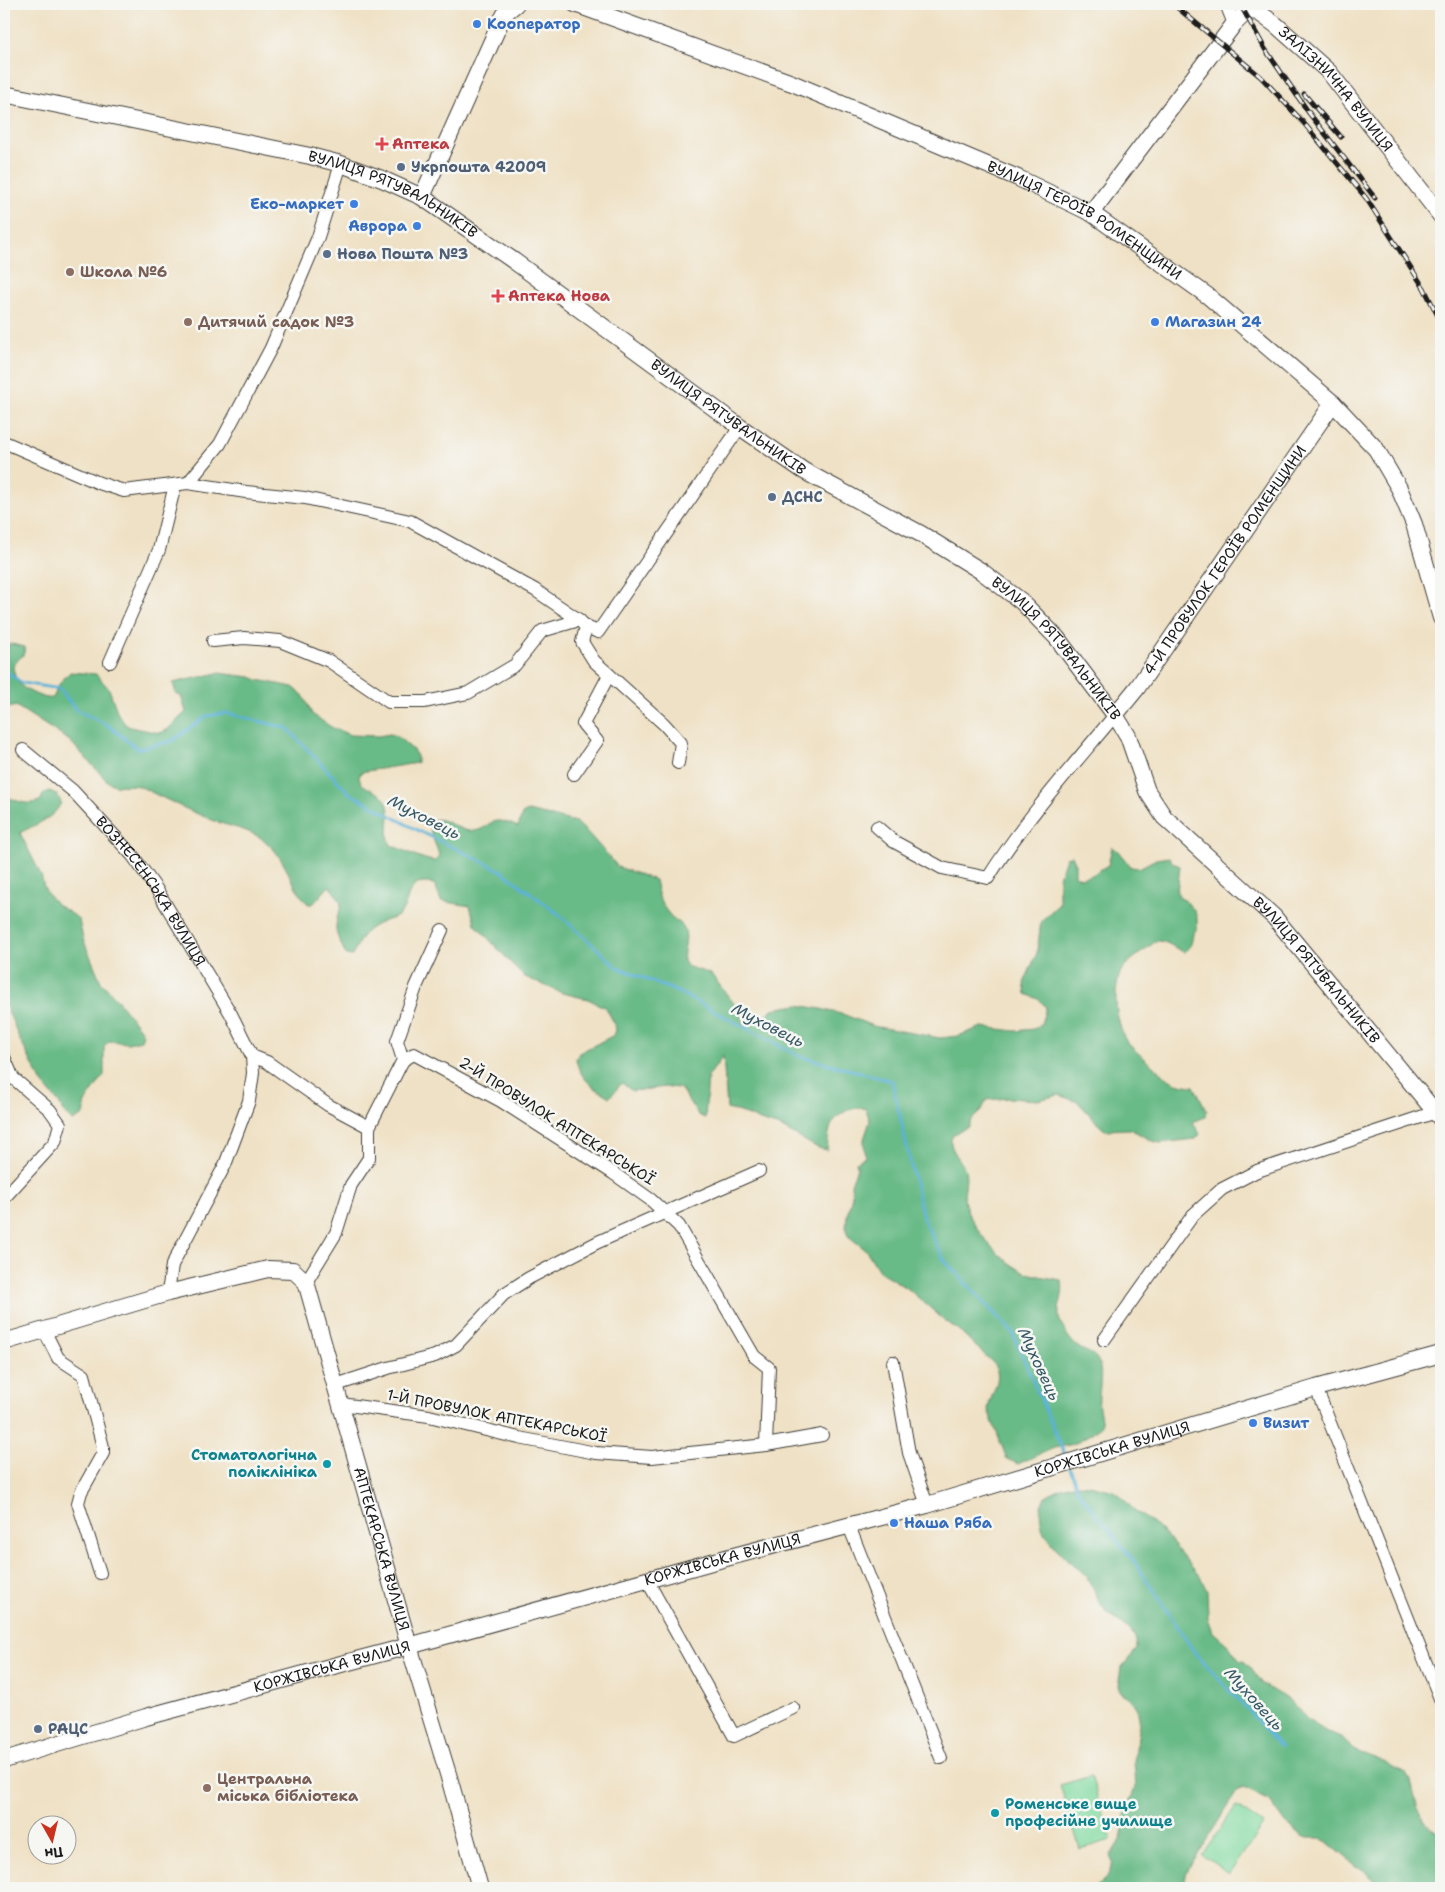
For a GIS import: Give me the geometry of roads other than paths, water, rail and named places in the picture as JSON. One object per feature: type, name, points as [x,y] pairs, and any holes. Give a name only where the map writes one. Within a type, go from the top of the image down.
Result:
[{"type":"street","points":[[422,197],[500,23],[506,12],[516,4]]},
{"type":"street","name":"ВУЛИЦЯ ГЕРОЇВ РОМЕНЩИНИ","points":[[575,4],[792,83],[1018,178],[1091,213],[1208,296],[1333,403],[1376,449],[1400,488],[1414,524],[1441,618]]},
{"type":"street","points":[[1226,4],[1234,24]]},
{"type":"street","name":"ЗАЛІЗНИЧНА ВУЛИЦЯ","points":[[1091,213],[1234,24],[1244,14],[1258,12],[1276,24],[1329,72],[1441,216]]},
{"type":"street","name":"ВУЛИЦЯ РЯТУВАЛЬНИКІВ","points":[[4,94],[301,154],[341,164],[382,179],[422,197],[514,261],[740,427],[804,471],[921,534],[981,571],[1021,601],[1057,638],[1115,715],[1128,736],[1147,791],[1164,817],[1274,917],[1438,1116]]},
{"type":"street","points":[[188,483],[220,444],[271,348],[318,237],[341,164]]},
{"type":"street","name":"4-Й ПРОВУЛОК ГЕРОЇВ РОМЕНЩИНИ","points":[[1115,715],[1137,688],[1333,403]]},
{"type":"street","points":[[4,442],[99,483],[124,491],[188,483],[246,492],[305,498],[410,521],[535,590],[598,632],[740,427]]},
{"type":"street","points":[[110,662],[159,550],[175,485]]},
{"type":"street","points":[[213,641],[244,638],[280,641],[329,661],[389,702],[425,702],[468,693],[515,665],[542,631],[582,623]]},
{"type":"street","points":[[582,623],[582,642],[594,661],[664,724],[681,743],[678,763]]},
{"type":"street","points":[[574,774],[597,741],[583,724],[610,675]]},
{"type":"street","points":[[877,827],[893,841],[942,868],[988,878],[1034,811],[1115,715]]},
{"type":"street","name":"ВОЗНЕСЕНСЬКА ВУЛИЦЯ","points":[[23,750],[73,791],[133,856],[172,914],[231,1014],[252,1056],[254,1073],[249,1101],[225,1165],[172,1265],[168,1293]]},
{"type":"street","points":[[4,1342],[168,1293],[268,1269],[293,1270],[306,1282],[336,1233],[351,1185],[369,1158],[369,1127],[403,1060],[398,1040],[416,987],[442,930]]},
{"type":"street","name":"2-Й ПРОВУЛОК АПТЕКАРСЬКОЇ","points":[[403,1060],[414,1054],[501,1101],[613,1173],[651,1200],[664,1212]]},
{"type":"street","points":[[252,1056],[267,1062],[328,1105],[369,1127]]},
{"type":"street","points":[[4,1058],[14,1078],[50,1110],[60,1124],[55,1142],[4,1198]]},
{"type":"street","points":[[1104,1340],[1193,1216],[1222,1189],[1257,1171],[1438,1116]]},
{"type":"street","points":[[336,1385],[388,1368],[435,1356],[456,1345],[504,1294],[529,1278],[598,1242],[758,1171]]},
{"type":"street","points":[[664,1212],[679,1226],[754,1356],[768,1368],[766,1445]]},
{"type":"street","name":"АПТЕКАРСЬКА ВУЛИЦЯ","points":[[306,1282],[480,1888]]},
{"type":"street","points":[[44,1330],[58,1358],[84,1375],[103,1447],[103,1453],[81,1492],[78,1503],[100,1573]]},
{"type":"street","name":"КОРЖІВСЬКА ВУЛИЦЯ","points":[[4,1760],[146,1718],[647,1580],[927,1506],[1316,1388],[1441,1354]]},
{"type":"street","points":[[893,1362],[909,1453],[927,1506]]},
{"type":"street","points":[[1316,1388],[1441,1701]]},
{"type":"street","name":"1-Й ПРОВУЛОК АПТЕКАРСЬКОЇ","points":[[341,1404],[429,1416],[519,1438],[596,1453],[652,1457],[766,1445],[822,1435]]},
{"type":"street","points":[[849,1526],[941,1758]]},
{"type":"street","points":[[647,1580],[734,1736],[793,1708]]},
{"type":"waterway","name":"Муховець","points":[[4,670],[22,683],[60,689],[76,710],[106,724],[138,749],[172,741],[207,716],[226,713],[287,728],[349,793],[419,831],[500,870],[561,916],[617,967],[680,993],[799,1056],[892,1081],[923,1218],[944,1260],[1012,1332],[1066,1458]]},
{"type":"waterway","name":"Муховець","points":[[1070,1468],[1078,1491],[1134,1561],[1195,1653],[1281,1747]]},
{"type":"railway","points":[[1173,4],[1261,77],[1302,121],[1366,198],[1424,288],[1441,322]]},
{"type":"railway","points":[[1240,4],[1265,49],[1309,113],[1375,198]]},
{"type":"railway","points":[[1304,94],[1341,137]]},
{"type":"place","name":"Кооператор","points":[[477,24]]},
{"type":"place","name":"Аптека","points":[[382,144]]},
{"type":"place","name":"Укрпошта 42009","points":[[401,167]]},
{"type":"place","name":"Еко-маркет","points":[[354,204]]},
{"type":"place","name":"Аврора","points":[[417,226]]},
{"type":"place","name":"Нова Пошта №3","points":[[327,254]]},
{"type":"place","name":"Школа №6","points":[[70,272]]},
{"type":"place","name":"Аптека Нова","points":[[498,296]]},
{"type":"place","name":"Дитячий садок №3","points":[[188,322]]},
{"type":"place","name":"Магазин 24","points":[[1155,322]]},
{"type":"place","name":"ДСНС","points":[[772,497]]},
{"type":"place","name":"Визит","points":[[1253,1423]]},
{"type":"place","name":"Стоматологічна поліклініка","points":[[327,1464]]},
{"type":"place","name":"Наша Ряба","points":[[894,1523]]},
{"type":"place","name":"РАЦС","points":[[38,1729]]},
{"type":"place","name":"Центральна міська бібліотека","points":[[207,1788]]},
{"type":"place","name":"Роменське вище професійне училище","points":[[995,1813]]}]
